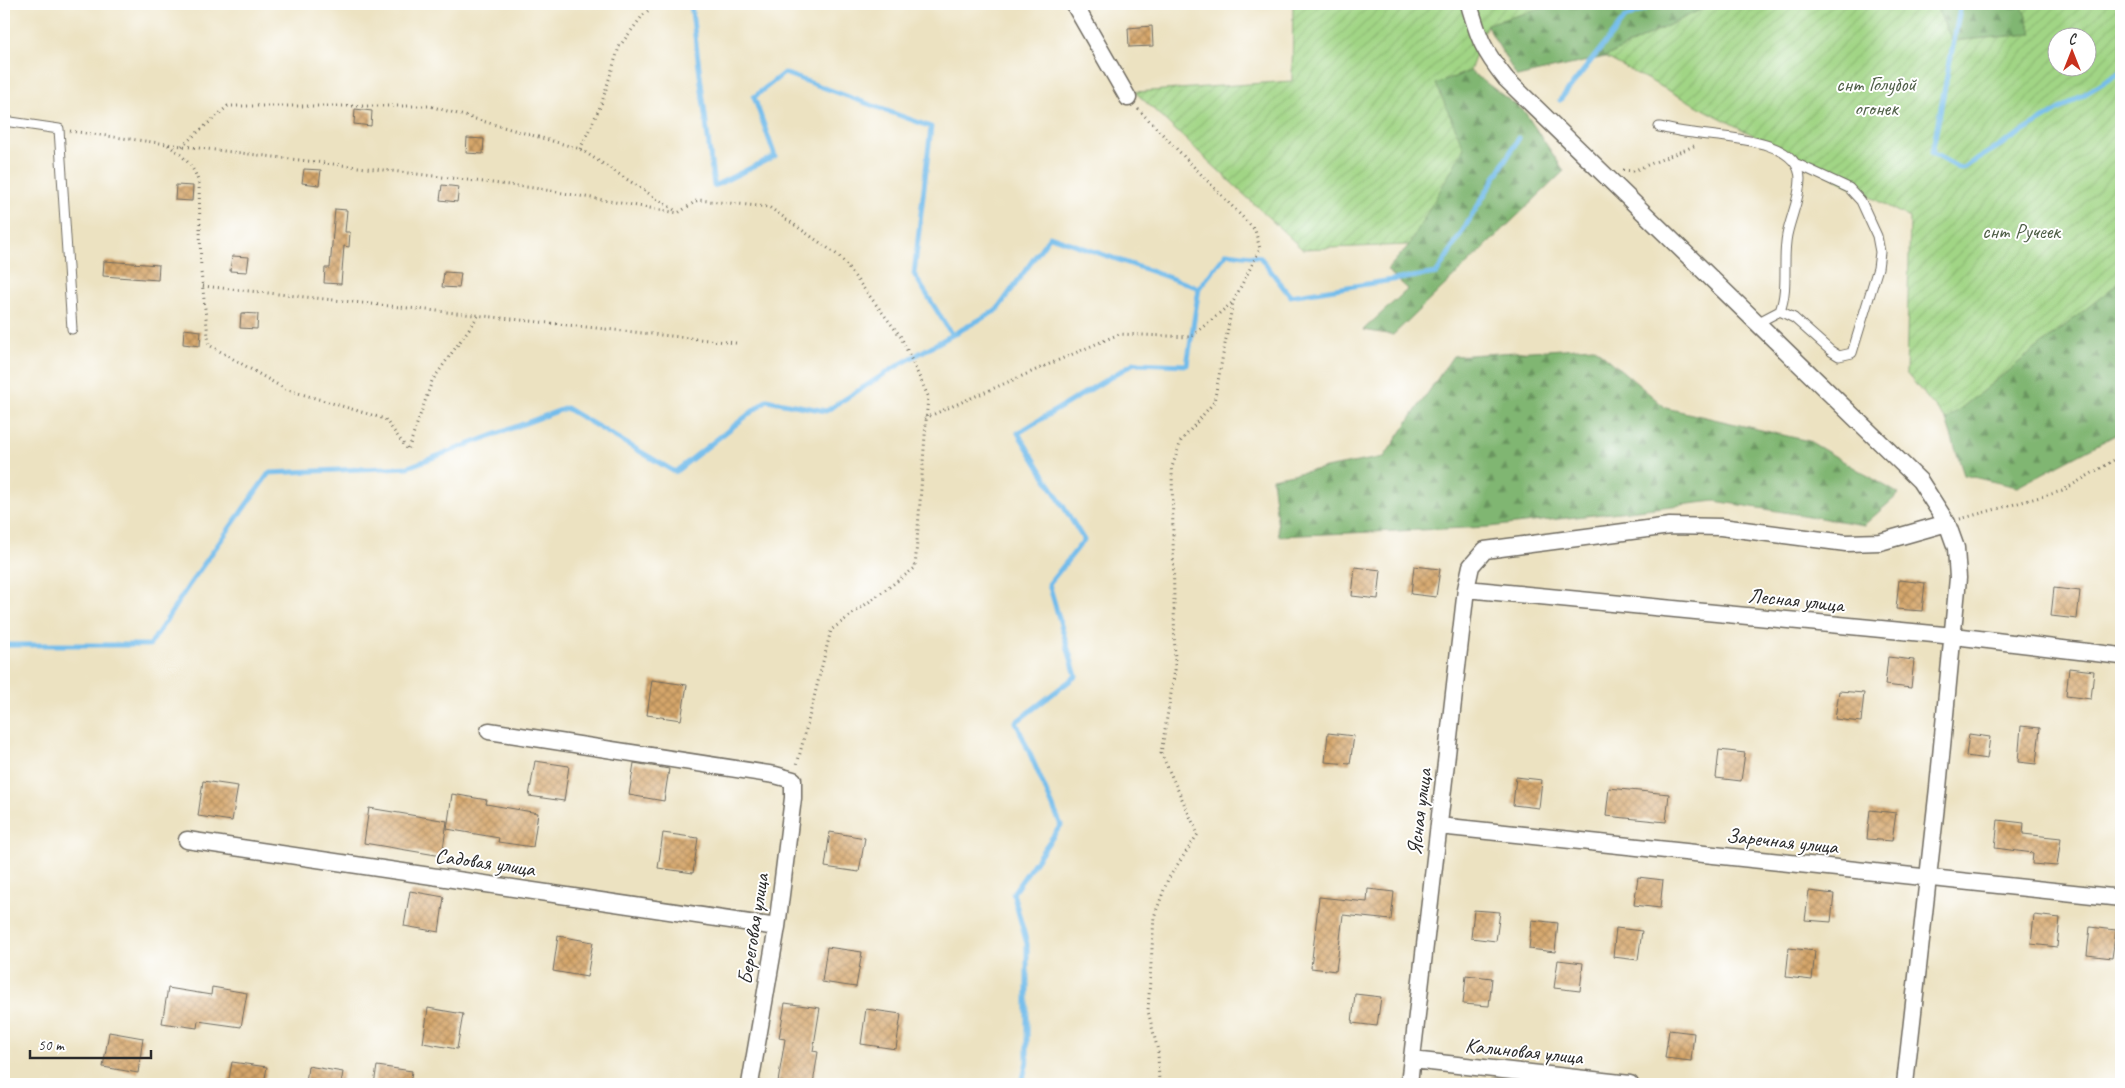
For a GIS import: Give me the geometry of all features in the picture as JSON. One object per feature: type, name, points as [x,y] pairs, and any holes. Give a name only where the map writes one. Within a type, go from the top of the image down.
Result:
[{"type":"street","points":[[1074,4],[1128,98]]},
{"type":"street","points":[[1469,4],[1478,36],[1487,56],[1506,79],[1920,480],[1946,523],[1956,548],[1958,578],[1954,636],[1905,1084]]},
{"type":"street","name":"Ясная улица","points":[[1409,1084],[1466,589],[1471,566],[1485,550],[1670,526],[1721,527],[1846,543],[1880,542],[1946,523]]},
{"type":"street","name":"Лесная улица","points":[[1466,589],[1954,636],[2121,656]]},
{"type":"street","points":[[489,731],[775,775],[793,780]]},
{"type":"street","name":"Береговая улица","points":[[750,1084],[777,927],[793,798],[793,780]]},
{"type":"street","name":"Заречная улица","points":[[1439,826],[2121,898]]},
{"type":"street","name":"Садовая улица","points":[[187,840],[777,927]]},
{"type":"street","name":"Калиновая улица","points":[[1412,1060],[1630,1084]]},
{"type":"lane","points":[[4,121],[59,129],[72,329]]},
{"type":"lane","points":[[1659,126],[1693,133],[1742,138],[1771,147],[1790,156],[1797,164],[1848,188],[1861,201],[1878,236],[1880,252],[1878,268],[1852,353],[1847,356],[1839,356],[1794,318],[1780,311]]},
{"type":"lane","points":[[1757,323],[1780,311],[1785,299],[1784,265],[1787,235],[1799,193],[1800,178],[1797,164]]},
{"type":"path","points":[[580,149],[601,105],[619,47],[643,15],[656,4]]},
{"type":"path","points":[[1128,98],[1255,230],[1260,249],[1233,302],[1214,402],[1181,441],[1172,467],[1176,670],[1161,753],[1198,834],[1168,879],[1154,918],[1148,1011],[1158,1051],[1159,1084]]},
{"type":"path","points":[[182,146],[228,106],[430,106],[580,149],[678,212]]},
{"type":"path","points":[[59,129],[182,146],[534,188],[678,212],[698,200],[769,207],[839,256],[901,337],[928,396],[915,568],[831,630],[793,780]]},
{"type":"path","points":[[166,144],[187,159],[196,172],[199,184],[203,286],[208,345],[285,389],[385,419],[408,450],[432,381],[478,316]]},
{"type":"path","points":[[1615,166],[1633,171],[1696,145]]},
{"type":"path","points":[[203,286],[736,343]]},
{"type":"path","points":[[925,418],[1120,334],[1191,337],[1233,302]]},
{"type":"path","points":[[1946,523],[2062,491],[2121,456]]},
{"type":"green space","points":[[1293,4],[1558,4],[1487,24],[1470,71],[1436,84],[1464,148],[1409,245],[1302,249],[1135,92],[1292,81]]},
{"type":"green space","points":[[1558,4],[1712,4],[1605,57],[1517,77],[1486,24]]},
{"type":"green space","points":[[1712,4],[1935,4],[1952,41],[2033,34],[2021,4],[2121,4],[2121,281],[1946,420],[1906,373],[1910,218],[1605,57]]},
{"type":"green space","points":[[1935,4],[2021,4],[2034,34],[1952,41]]},
{"type":"green space","points":[[1470,71],[1524,111],[1564,171],[1393,335],[1363,330],[1408,289],[1387,270],[1409,245],[1436,84]]},
{"type":"green space","points":[[2121,281],[2121,432],[2017,487],[1964,475],[1946,420]]},
{"type":"green space","points":[[1594,347],[1666,408],[1809,441],[1899,494],[1864,525],[1715,501],[1489,527],[1279,536],[1272,478],[1384,457],[1453,356]]},
{"type":"building","points":[[1152,26],[1153,46],[1129,47],[1128,28]]},
{"type":"building","points":[[355,109],[372,111],[371,126],[354,124]]},
{"type":"building","points":[[467,138],[484,139],[483,154],[466,153]]},
{"type":"building","points":[[304,169],[321,170],[319,185],[302,183]]},
{"type":"building","points":[[176,185],[193,186],[192,201],[175,200]]},
{"type":"building","points":[[442,185],[459,187],[457,202],[440,200]]},
{"type":"building","points":[[335,209],[347,210],[345,232],[350,232],[349,247],[344,246],[341,284],[324,283],[325,268],[330,268]]},
{"type":"building","points":[[232,256],[249,257],[247,272],[230,271]]},
{"type":"building","points":[[104,261],[159,265],[158,280],[103,276]]},
{"type":"building","points":[[444,272],[461,273],[459,288],[442,287]]},
{"type":"building","points":[[241,313],[258,314],[257,329],[240,328]]},
{"type":"building","points":[[184,329],[201,331],[200,346],[183,344]]},
{"type":"building","points":[[1414,566],[1440,569],[1436,597],[1411,594]]},
{"type":"building","points":[[1355,567],[1381,570],[1378,599],[1352,596]]},
{"type":"building","points":[[1899,580],[1925,583],[1922,611],[1896,609]]},
{"type":"building","points":[[2054,588],[2080,591],[2077,619],[2051,616]]},
{"type":"building","points":[[1888,657],[1914,660],[1911,688],[1885,685]]},
{"type":"building","points":[[2069,668],[2094,671],[2091,699],[2066,696]]},
{"type":"building","points":[[652,680],[687,685],[681,720],[647,715]]},
{"type":"building","points":[[1839,691],[1864,693],[1861,722],[1835,719]]},
{"type":"building","points":[[2021,726],[2040,728],[2036,764],[2018,762]]},
{"type":"building","points":[[1328,733],[1354,736],[1350,764],[1325,762]]},
{"type":"building","points":[[1969,734],[1990,737],[1987,759],[1966,756]]},
{"type":"building","points":[[1719,750],[1745,753],[1741,781],[1716,778]]},
{"type":"building","points":[[535,761],[569,766],[564,801],[529,796]]},
{"type":"building","points":[[634,763],[669,769],[664,801],[629,795]]},
{"type":"building","points":[[1516,777],[1542,780],[1539,808],[1513,805]]},
{"type":"building","points":[[203,781],[238,786],[232,821],[198,816]]},
{"type":"building","points":[[1609,788],[1669,794],[1666,822],[1606,816]]},
{"type":"building","points":[[452,794],[487,800],[486,804],[538,813],[533,847],[498,842],[499,838],[447,829]]},
{"type":"building","points":[[369,808],[447,821],[442,856],[364,843]]},
{"type":"building","points":[[1870,810],[1896,813],[1892,841],[1867,839]]},
{"type":"building","points":[[1998,820],[2024,823],[2023,834],[2061,838],[2057,866],[2032,864],[2033,853],[1995,848]]},
{"type":"building","points":[[830,832],[865,838],[859,872],[825,867]]},
{"type":"building","points":[[663,833],[698,838],[693,873],[658,868]]},
{"type":"building","points":[[1638,877],[1663,880],[1660,908],[1634,905]]},
{"type":"building","points":[[1368,889],[1394,892],[1391,920],[1343,915],[1336,971],[1311,968],[1319,897],[1367,902]]},
{"type":"building","points":[[410,891],[444,897],[439,932],[404,926]]},
{"type":"building","points":[[1809,891],[1834,894],[1831,922],[1805,920]]},
{"type":"building","points":[[1474,910],[1500,912],[1496,941],[1471,938]]},
{"type":"building","points":[[2034,915],[2060,918],[2057,947],[2031,944]]},
{"type":"building","points":[[1532,920],[1558,923],[1555,952],[1529,949]]},
{"type":"building","points":[[2090,927],[2116,930],[2112,958],[2087,955]]},
{"type":"building","points":[[1616,928],[1642,931],[1638,960],[1613,957]]},
{"type":"building","points":[[558,936],[593,942],[587,977],[553,971]]},
{"type":"building","points":[[827,947],[862,952],[856,987],[822,982]]},
{"type":"building","points":[[1789,948],[1815,951],[1812,980],[1786,977]]},
{"type":"building","points":[[1558,960],[1583,963],[1580,991],[1554,988]]},
{"type":"building","points":[[1466,975],[1492,978],[1489,1006],[1463,1004]]},
{"type":"building","points":[[212,987],[247,993],[241,1027],[198,1021],[197,1028],[162,1023],[168,988],[211,995]]},
{"type":"building","points":[[1355,994],[1381,997],[1377,1026],[1352,1023]]},
{"type":"building","points":[[785,1003],[820,1008],[813,1051],[818,1052],[813,1084],[778,1082],[785,1039],[779,1038]]},
{"type":"building","points":[[428,1008],[463,1014],[457,1049],[423,1043]]},
{"type":"building","points":[[866,1009],[901,1014],[896,1049],[861,1044]]},
{"type":"building","points":[[1669,1030],[1694,1033],[1691,1061],[1665,1058]]},
{"type":"building","points":[[109,1032],[143,1038],[138,1073],[103,1067]]},
{"type":"building","points":[[232,1062],[267,1067],[264,1084],[228,1084]]},
{"type":"building","points":[[308,1066],[343,1072],[341,1084],[306,1084]]},
{"type":"building","points":[[377,1066],[412,1071],[410,1084],[374,1084]]},
{"type":"waterway","points":[[691,4],[714,186],[775,156],[754,97],[784,73],[931,127],[914,274],[952,335],[997,310],[1050,236],[1199,288],[1227,253],[1260,257],[1290,296],[1437,273],[1519,138]]},
{"type":"waterway","points":[[1560,100],[1625,18],[1656,4]]},
{"type":"waterway","points":[[1961,4],[1932,153],[1961,169],[2121,72]]},
{"type":"waterway","points":[[1022,1084],[1027,1061],[1027,944],[1013,893],[1061,825],[1016,722],[1076,676],[1049,584],[1084,540],[1018,433],[1134,363],[1187,365],[1199,288]]},
{"type":"waterway","points":[[4,645],[150,645],[189,585],[269,473],[408,467],[566,408],[675,472],[767,400],[826,411],[897,366],[952,335]]},
{"type":"park label","name":"снт Голубой огонек","points":[[1876,96]]},
{"type":"park label","name":"снт Ручеек","points":[[2021,231]]}]
